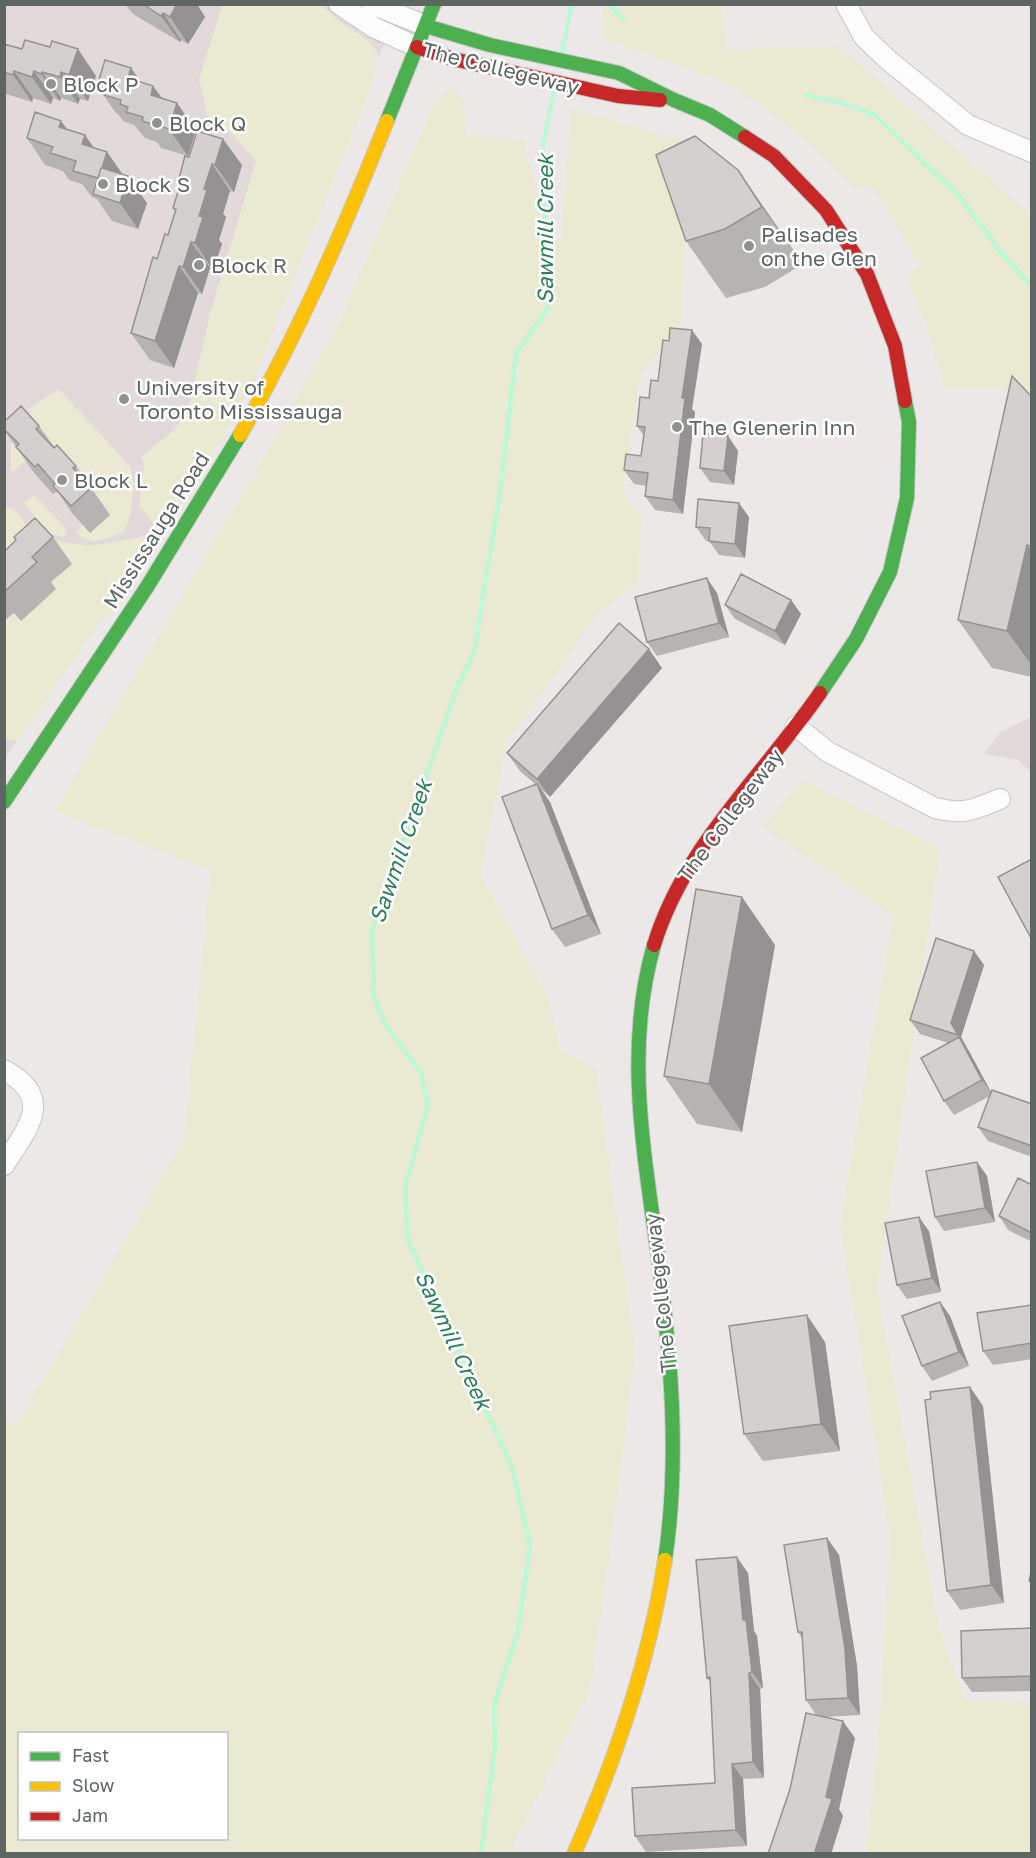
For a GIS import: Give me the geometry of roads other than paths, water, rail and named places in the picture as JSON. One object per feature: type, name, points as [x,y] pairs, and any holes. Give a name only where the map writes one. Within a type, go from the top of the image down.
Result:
[{"type":"street","name":"The Collegeway","points":[[339,4],[373,27],[417,47],[453,59],[618,96],[674,101]]},
{"type":"street","name":"The Collegeway","points":[[372,4],[461,38],[623,74],[674,101],[711,116],[760,145],[809,190],[839,229],[877,297],[892,336],[904,382],[911,435],[910,479],[906,510],[892,562],[875,605],[861,633],[796,726],[696,856],[676,889],[657,932],[642,995],[636,1058],[637,1096],[661,1285],[670,1390],[673,1437],[670,1502],[658,1601],[642,1677],[616,1757],[574,1854]]},
{"type":"street","name":"Mississauga Road","points":[[6,797],[182,533],[272,376],[326,266],[435,4]]},
{"type":"street","points":[[846,4],[864,37],[886,59],[959,118],[968,125],[1032,152]]},
{"type":"street","points":[[796,726],[828,752],[935,808],[954,813],[970,812],[1000,799]]},
{"type":"street","points":[[4,1070],[22,1080],[34,1105],[28,1128],[4,1165]]},
{"type":"waterway","name":"Sawmill Creek","points":[[562,52],[572,4]]},
{"type":"waterway","points":[[610,4],[623,19]]},
{"type":"waterway","name":"Sawmill Creek","points":[[481,1854],[495,1746],[494,1706],[518,1631],[530,1546],[512,1467],[408,1240],[405,1188],[428,1105],[421,1072],[386,1026],[374,998],[372,931],[458,685],[474,653],[500,493],[516,353],[548,308],[543,145],[554,92]]},
{"type":"waterway","points":[[806,95],[843,103],[875,115],[960,197],[1002,254],[1032,287]]},
{"type":"place","name":"Block P","points":[[51,84]]},
{"type":"place","name":"Block Q","points":[[157,123]]},
{"type":"place","name":"Block S","points":[[103,184]]},
{"type":"place","name":"Palisades on the Glen","points":[[749,246]]},
{"type":"place","name":"Block R","points":[[199,265]]},
{"type":"place","name":"University of Toronto Mississauga","points":[[124,399]]},
{"type":"place","name":"The Glenerin Inn","points":[[677,427]]},
{"type":"place","name":"Block L","points":[[62,480]]}]
